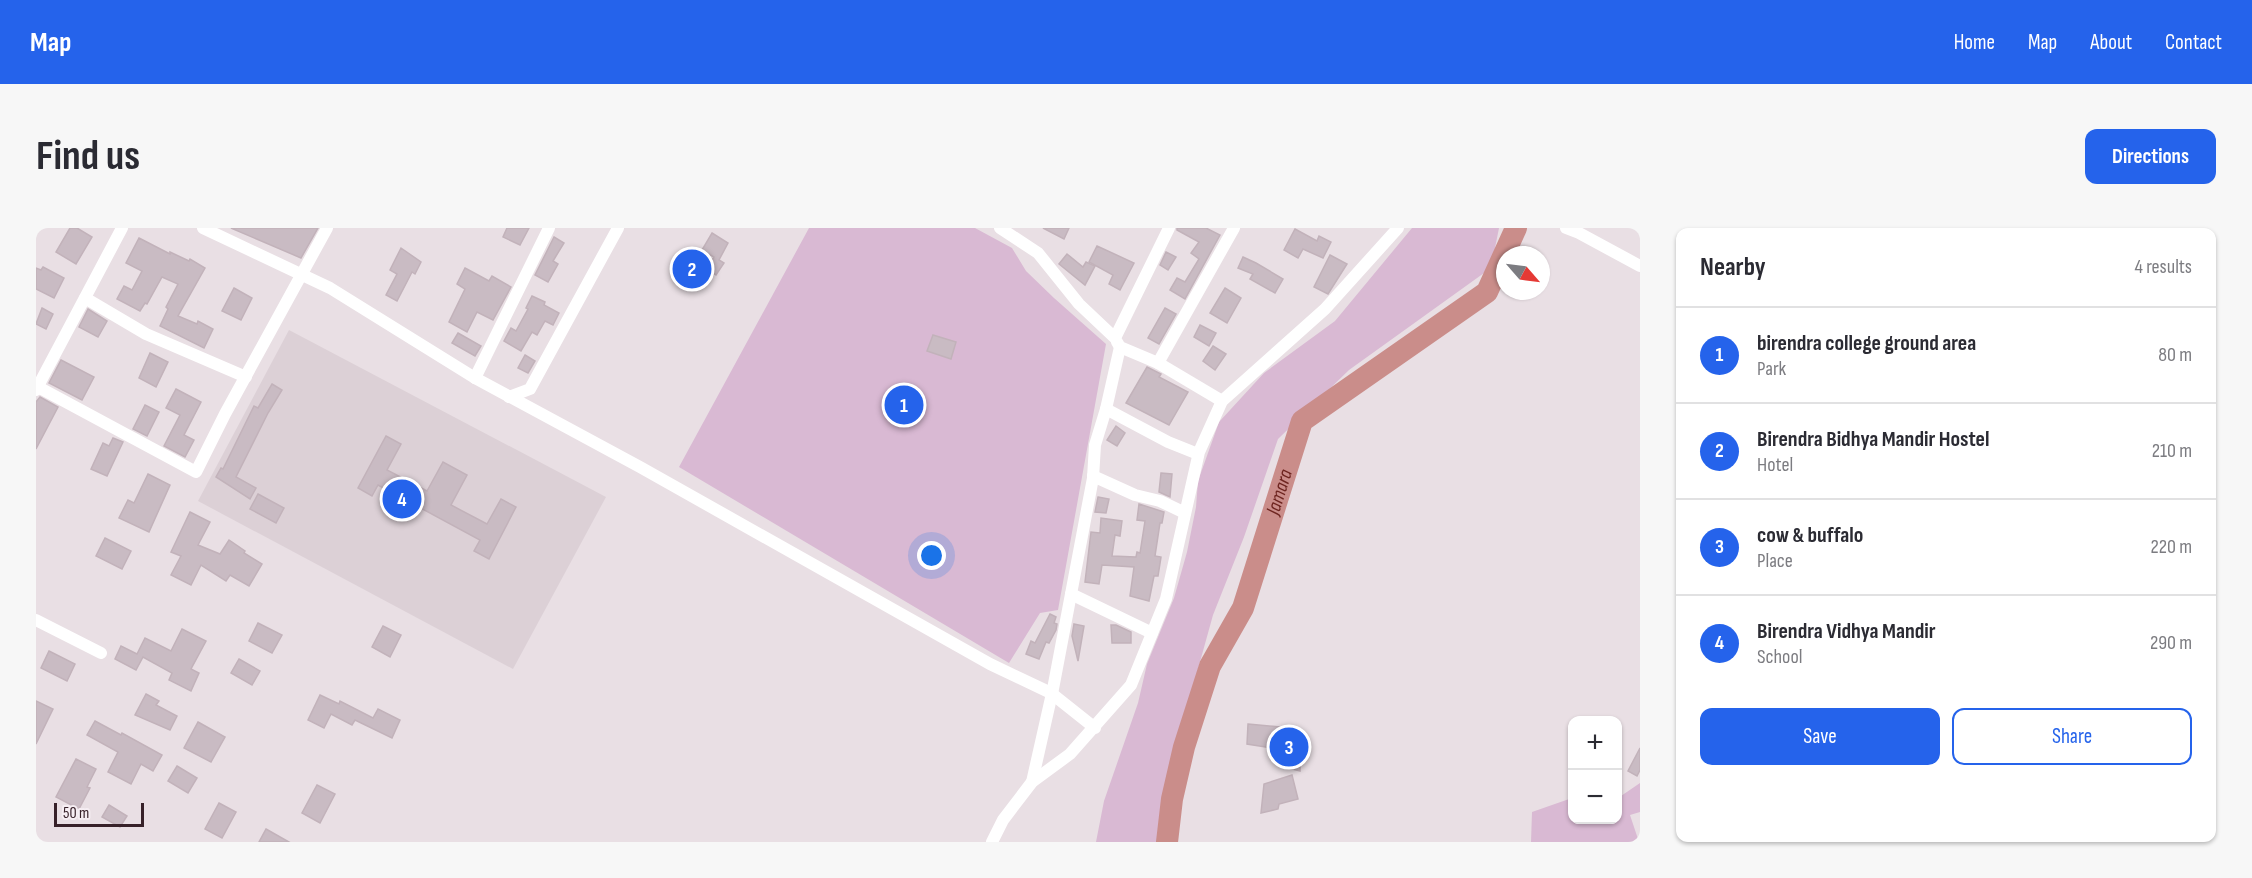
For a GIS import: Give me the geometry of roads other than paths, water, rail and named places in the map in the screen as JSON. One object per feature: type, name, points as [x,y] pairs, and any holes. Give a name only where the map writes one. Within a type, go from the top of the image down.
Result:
[{"type":"street","points":[[122,228],[37,388],[196,472],[327,228]]},
{"type":"street","points":[[204,228],[339,294],[475,378],[640,467],[990,664],[1051,693],[1095,728]]},
{"type":"street","points":[[509,397],[530,389],[618,228]]},
{"type":"street","points":[[1000,228],[1038,253],[1079,304],[1117,343],[1158,363],[1222,401]]},
{"type":"street","points":[[1032,782],[1071,594],[1093,476],[1095,445],[1106,409],[1117,343],[1169,228]]},
{"type":"street","points":[[1158,363],[1233,228]]},
{"type":"street","points":[[992,842],[1003,820],[1032,782],[1070,754],[1131,685],[1166,599],[1198,454],[1222,401],[1325,309],[1398,228]]},
{"type":"street","points":[[1566,228],[1580,230],[1640,266]]},
{"type":"street","points":[[475,378],[547,229]]},
{"type":"street","points":[[85,298],[146,334],[246,377]]},
{"type":"street","points":[[1106,409],[1168,442],[1198,454]]},
{"type":"street","points":[[1093,476],[1135,495],[1160,501],[1185,513]]},
{"type":"street","points":[[1071,594],[1152,633]]},
{"type":"street","points":[[36,620],[101,653]]},
{"type":"waterway","name":"Jamara","points":[[1167,842],[1172,799],[1184,747],[1210,666],[1243,608],[1302,421],[1487,292],[1516,228]]},
{"type":"place","name":"Birendra Bidhya Mandir Hostel","points":[[692,269]]},
{"type":"place","name":"birendra college ground area","points":[[904,405]]},
{"type":"place","name":"Birendra Vidhya Mandir","points":[[402,499]]},
{"type":"place","name":"cow & buffalo","points":[[1289,747]]}]
